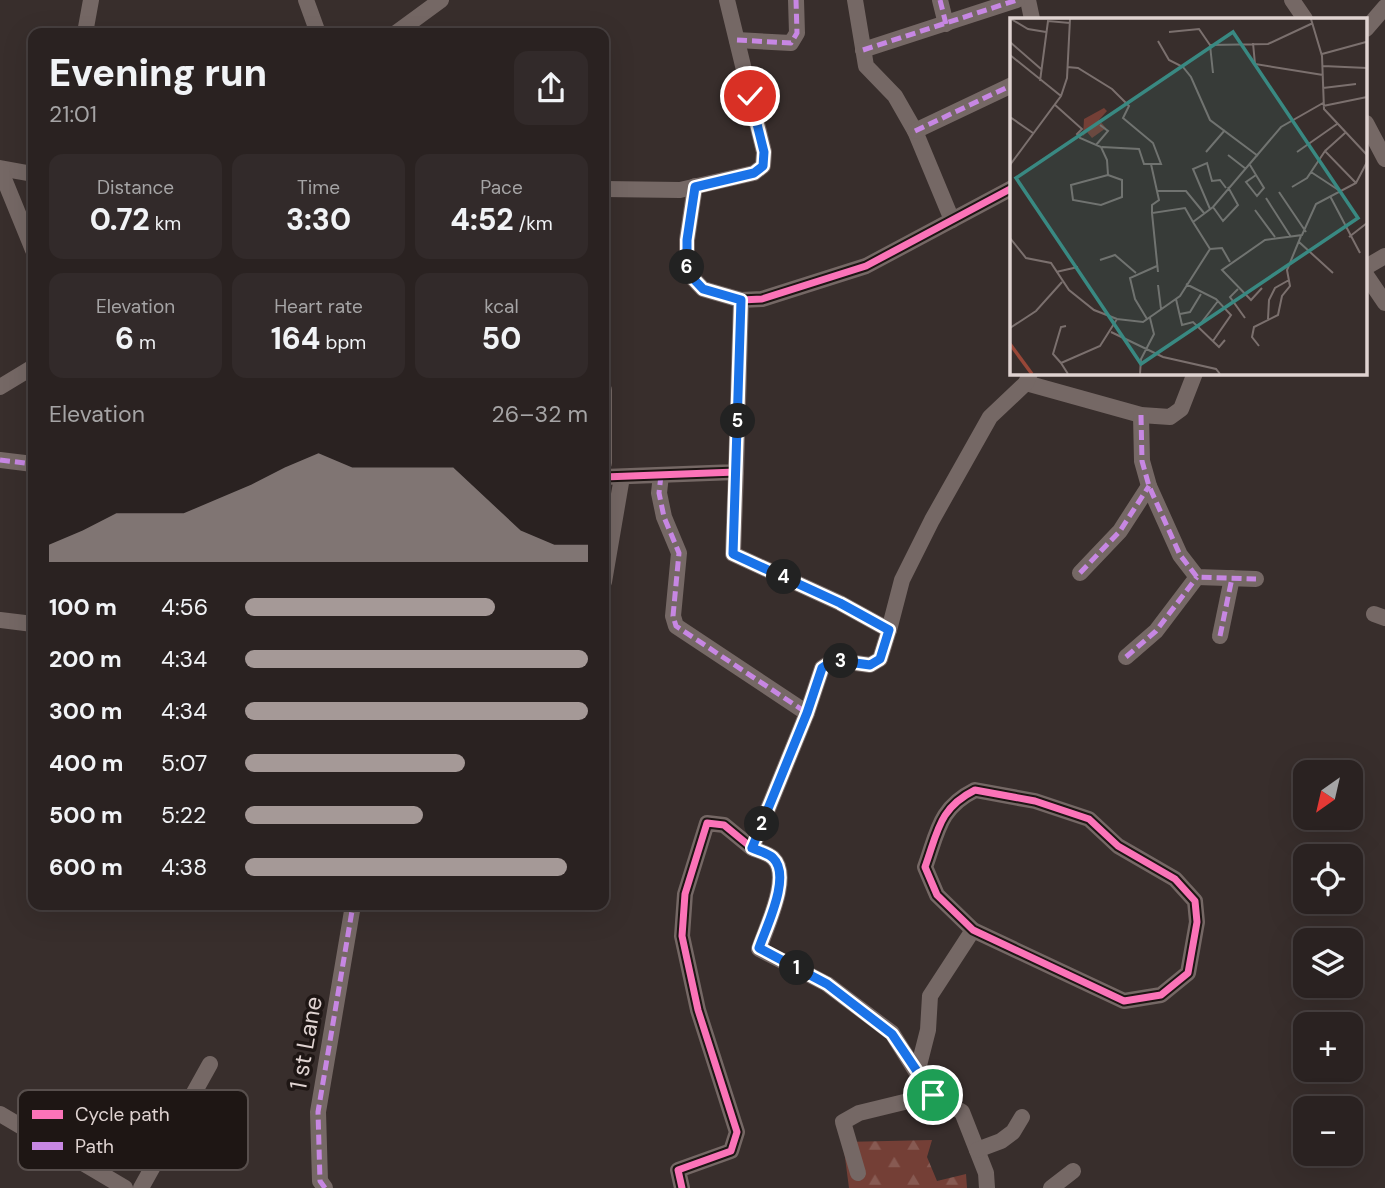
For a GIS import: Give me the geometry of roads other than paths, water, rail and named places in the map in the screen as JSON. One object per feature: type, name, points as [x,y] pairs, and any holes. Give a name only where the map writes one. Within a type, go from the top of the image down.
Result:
[{"type":"street","points":[[86,28],[91,0]]},
{"type":"street","points":[[306,0],[316,28]]},
{"type":"street","points":[[403,28],[441,0]]},
{"type":"street","points":[[609,189],[680,190],[754,173],[763,166],[764,152],[727,0]]},
{"type":"street","points":[[737,40],[791,43],[797,33],[796,0]]},
{"type":"street","points":[[855,0],[866,66],[895,96],[915,131],[952,220]]},
{"type":"street","points":[[940,0],[946,24]]},
{"type":"street","points":[[863,50],[1017,0]]},
{"type":"street","points":[[1028,0],[1032,18]]},
{"type":"street","points":[[1292,0],[1304,18]]},
{"type":"street","points":[[1368,27],[1385,7]]},
{"type":"street","points":[[915,131],[1010,86]]},
{"type":"street","points":[[1368,127],[1385,159]]},
{"type":"street","points":[[0,169],[28,173]]},
{"type":"street","points":[[0,169],[28,238]]},
{"type":"street","points":[[695,187],[687,240],[687,272],[703,289],[741,300],[762,299],[866,266],[1010,189]]},
{"type":"street","points":[[1368,266],[1385,256]]},
{"type":"street","points":[[1368,278],[1385,303]]},
{"type":"street","points":[[741,300],[733,554],[840,603],[889,630]]},
{"type":"street","points":[[0,387],[28,370]]},
{"type":"street","points":[[752,848],[807,713],[822,668],[834,660],[870,665],[880,659],[902,580],[932,520],[990,417],[1028,378],[1141,415],[1170,417],[1181,409],[1195,374]]},
{"type":"street","points":[[1141,415],[1142,461],[1149,486],[1180,555],[1197,577]]},
{"type":"street","points":[[0,460],[28,463]]},
{"type":"street","points":[[609,471],[661,475],[736,472]]},
{"type":"street","points":[[661,475],[659,493],[664,517],[679,553],[673,616],[676,626],[807,713]]},
{"type":"street","points":[[1080,573],[1120,531],[1149,486]]},
{"type":"street","points":[[1197,577],[1256,579]]},
{"type":"street","points":[[1126,657],[1156,631],[1197,577]]},
{"type":"street","points":[[1220,636],[1232,578]]},
{"type":"street","points":[[0,620],[28,623]]},
{"type":"street","points":[[975,790],[1035,801],[1089,819],[1118,846],[1175,879],[1195,901],[1197,922],[1188,973],[1161,995],[1125,1000],[973,930],[937,895],[925,867],[944,815],[957,799],[975,790]]},
{"type":"street","points":[[682,1188],[678,1170],[731,1151],[737,1132],[698,1010],[682,936],[685,894],[706,823],[724,825],[752,848],[772,857],[780,869],[780,888],[759,948],[827,984],[892,1034],[933,1095],[962,1112],[986,1173],[987,1188]]},
{"type":"street","name":"1 st Lane","points":[[325,1188],[320,1181],[318,1112],[352,910]]},
{"type":"street","points":[[917,1073],[928,1030],[930,996],[973,930]]},
{"type":"street","points":[[196,1090],[210,1064]]},
{"type":"street","points":[[858,1173],[843,1122],[859,1113],[933,1095]]},
{"type":"street","points":[[0,1114],[18,1125]]},
{"type":"street","points":[[977,1150],[1001,1141],[1013,1132],[1022,1117]]},
{"type":"street","points":[[95,1170],[125,1188]]},
{"type":"street","points":[[141,1188],[151,1170]]},
{"type":"street","points":[[1051,1188],[1073,1171]]}]
